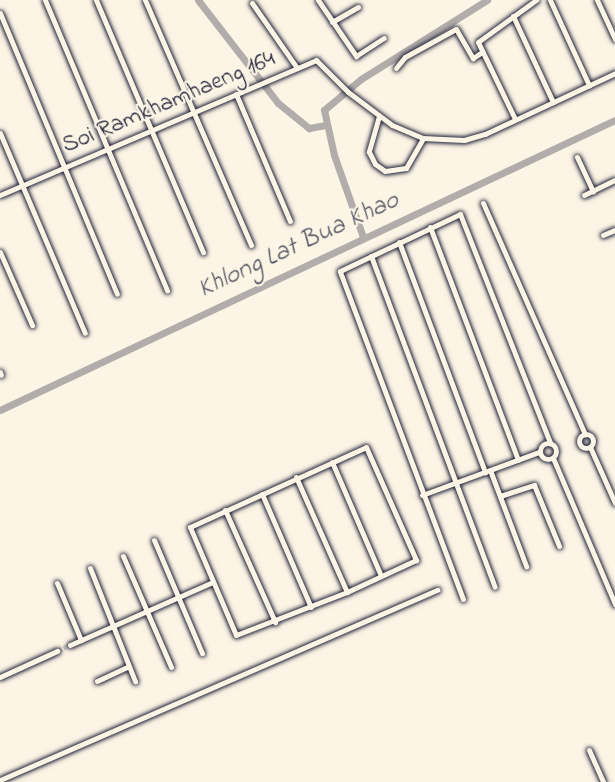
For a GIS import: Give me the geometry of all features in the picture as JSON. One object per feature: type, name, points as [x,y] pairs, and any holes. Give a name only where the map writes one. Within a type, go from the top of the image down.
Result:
[{"type":"street","points":[[45,0],[167,290]]},
{"type":"street","points":[[96,0],[203,252]]},
{"type":"street","points":[[145,0],[251,245]]},
{"type":"street","points":[[318,0],[356,56],[384,38]]},
{"type":"street","points":[[515,119],[478,42],[536,0]]},
{"type":"street","points":[[550,0],[589,85]]},
{"type":"street","points":[[597,0],[615,39]]},
{"type":"street","points":[[252,3],[297,68]]},
{"type":"street","points":[[332,22],[358,7]]},
{"type":"street","points":[[0,13],[67,166],[117,294]]},
{"type":"street","points":[[513,16],[553,102]]},
{"type":"street","points":[[396,68],[405,57],[456,30],[473,58],[482,52]]},
{"type":"street","name":"Soi Ramkhamhaeng 164","points":[[0,195],[316,60],[345,90],[379,116]]},
{"type":"street","points":[[423,138],[406,168],[385,171],[375,164],[369,152],[379,116],[423,138],[464,140],[615,73]]},
{"type":"street","points":[[236,94],[290,221]]},
{"type":"street","points":[[0,133],[85,333]]},
{"type":"street","points":[[578,157],[593,191]]},
{"type":"street","points":[[584,195],[615,180]]},
{"type":"street","points":[[483,203],[585,434],[593,438],[590,447]]},
{"type":"street","points":[[463,599],[340,273],[460,214],[550,443],[556,449],[553,458],[615,604]]},
{"type":"street","points":[[430,227],[518,460]]},
{"type":"street","points":[[603,235],[615,230]]},
{"type":"street","points":[[399,242],[526,566]]},
{"type":"street","points":[[0,252],[32,325]]},
{"type":"street","points":[[371,256],[454,483],[495,586]]},
{"type":"street","points":[[585,434],[579,442],[590,447],[615,503]]},
{"type":"street","points":[[422,495],[539,452],[544,443],[550,443]]},
{"type":"street","points":[[366,447],[416,560],[347,592],[275,622],[236,635],[190,527],[296,477],[366,447]]},
{"type":"street","points":[[539,452],[544,459],[553,458]]},
{"type":"street","points":[[332,462],[381,576]]},
{"type":"street","points":[[296,477],[347,592]]},
{"type":"street","points":[[500,496],[534,485],[558,546]]},
{"type":"street","points":[[262,494],[311,607]]},
{"type":"street","points":[[225,510],[275,622]]},
{"type":"street","points":[[154,540],[202,653]]},
{"type":"street","points":[[123,556],[171,667]]},
{"type":"street","points":[[90,568],[135,681]]},
{"type":"street","points":[[70,645],[213,582]]},
{"type":"street","points":[[57,583],[81,640]]},
{"type":"street","points":[[0,780],[437,590]]},
{"type":"street","points":[[0,677],[57,651]]},
{"type":"street","points":[[97,681],[129,666]]},
{"type":"street","points":[[589,750],[603,782]]},
{"type":"waterway","points":[[198,0],[278,103],[309,128],[326,125]]},
{"type":"waterway","points":[[363,237],[334,155],[324,110],[361,79],[487,0]]},
{"type":"waterway","name":"Khlong Lat Bua Khao","points":[[0,410],[615,120]]},
{"type":"tunnel","points":[[57,651],[70,645]]}]
